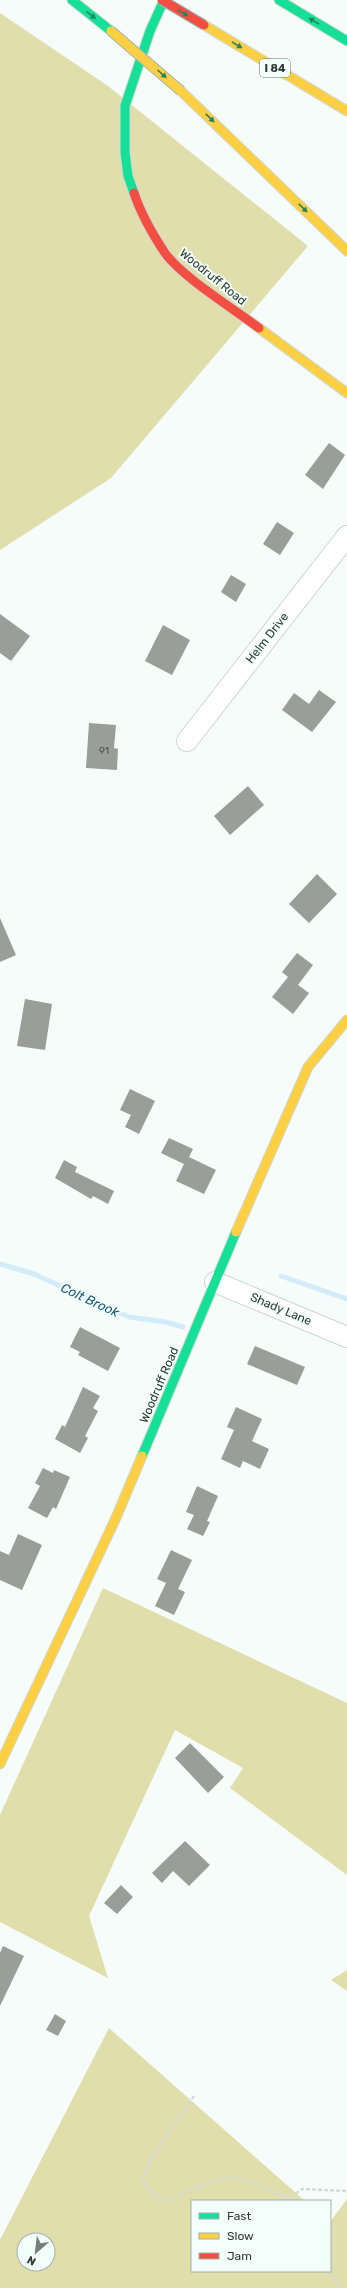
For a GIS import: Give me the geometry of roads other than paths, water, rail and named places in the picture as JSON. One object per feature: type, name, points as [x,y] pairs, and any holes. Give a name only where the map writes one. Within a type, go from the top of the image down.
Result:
[{"type":"main road","points":[[72,0],[181,91],[347,251]]},
{"type":"main road","name":"I 84","points":[[163,0],[347,111]]},
{"type":"main road","name":"Woodruff Road","points":[[163,0],[150,31],[125,106],[125,152],[128,176],[139,208],[166,254],[191,277],[347,393]]},
{"type":"main road","points":[[279,0],[347,41]]},
{"type":"main road","name":"Woodruff Road","points":[[0,1764],[115,1520],[215,1282],[308,1068],[347,1020]]},
{"type":"street","name":"Helm Drive","points":[[187,741],[347,536]]},
{"type":"street","name":"Shady Lane","points":[[215,1282],[347,1337]]},
{"type":"waterway","name":"Colt Brook","points":[[0,1264],[34,1274],[129,1317],[166,1322],[183,1327]]},
{"type":"waterway","name":"Colt Brook","points":[[281,1276],[347,1299]]}]
